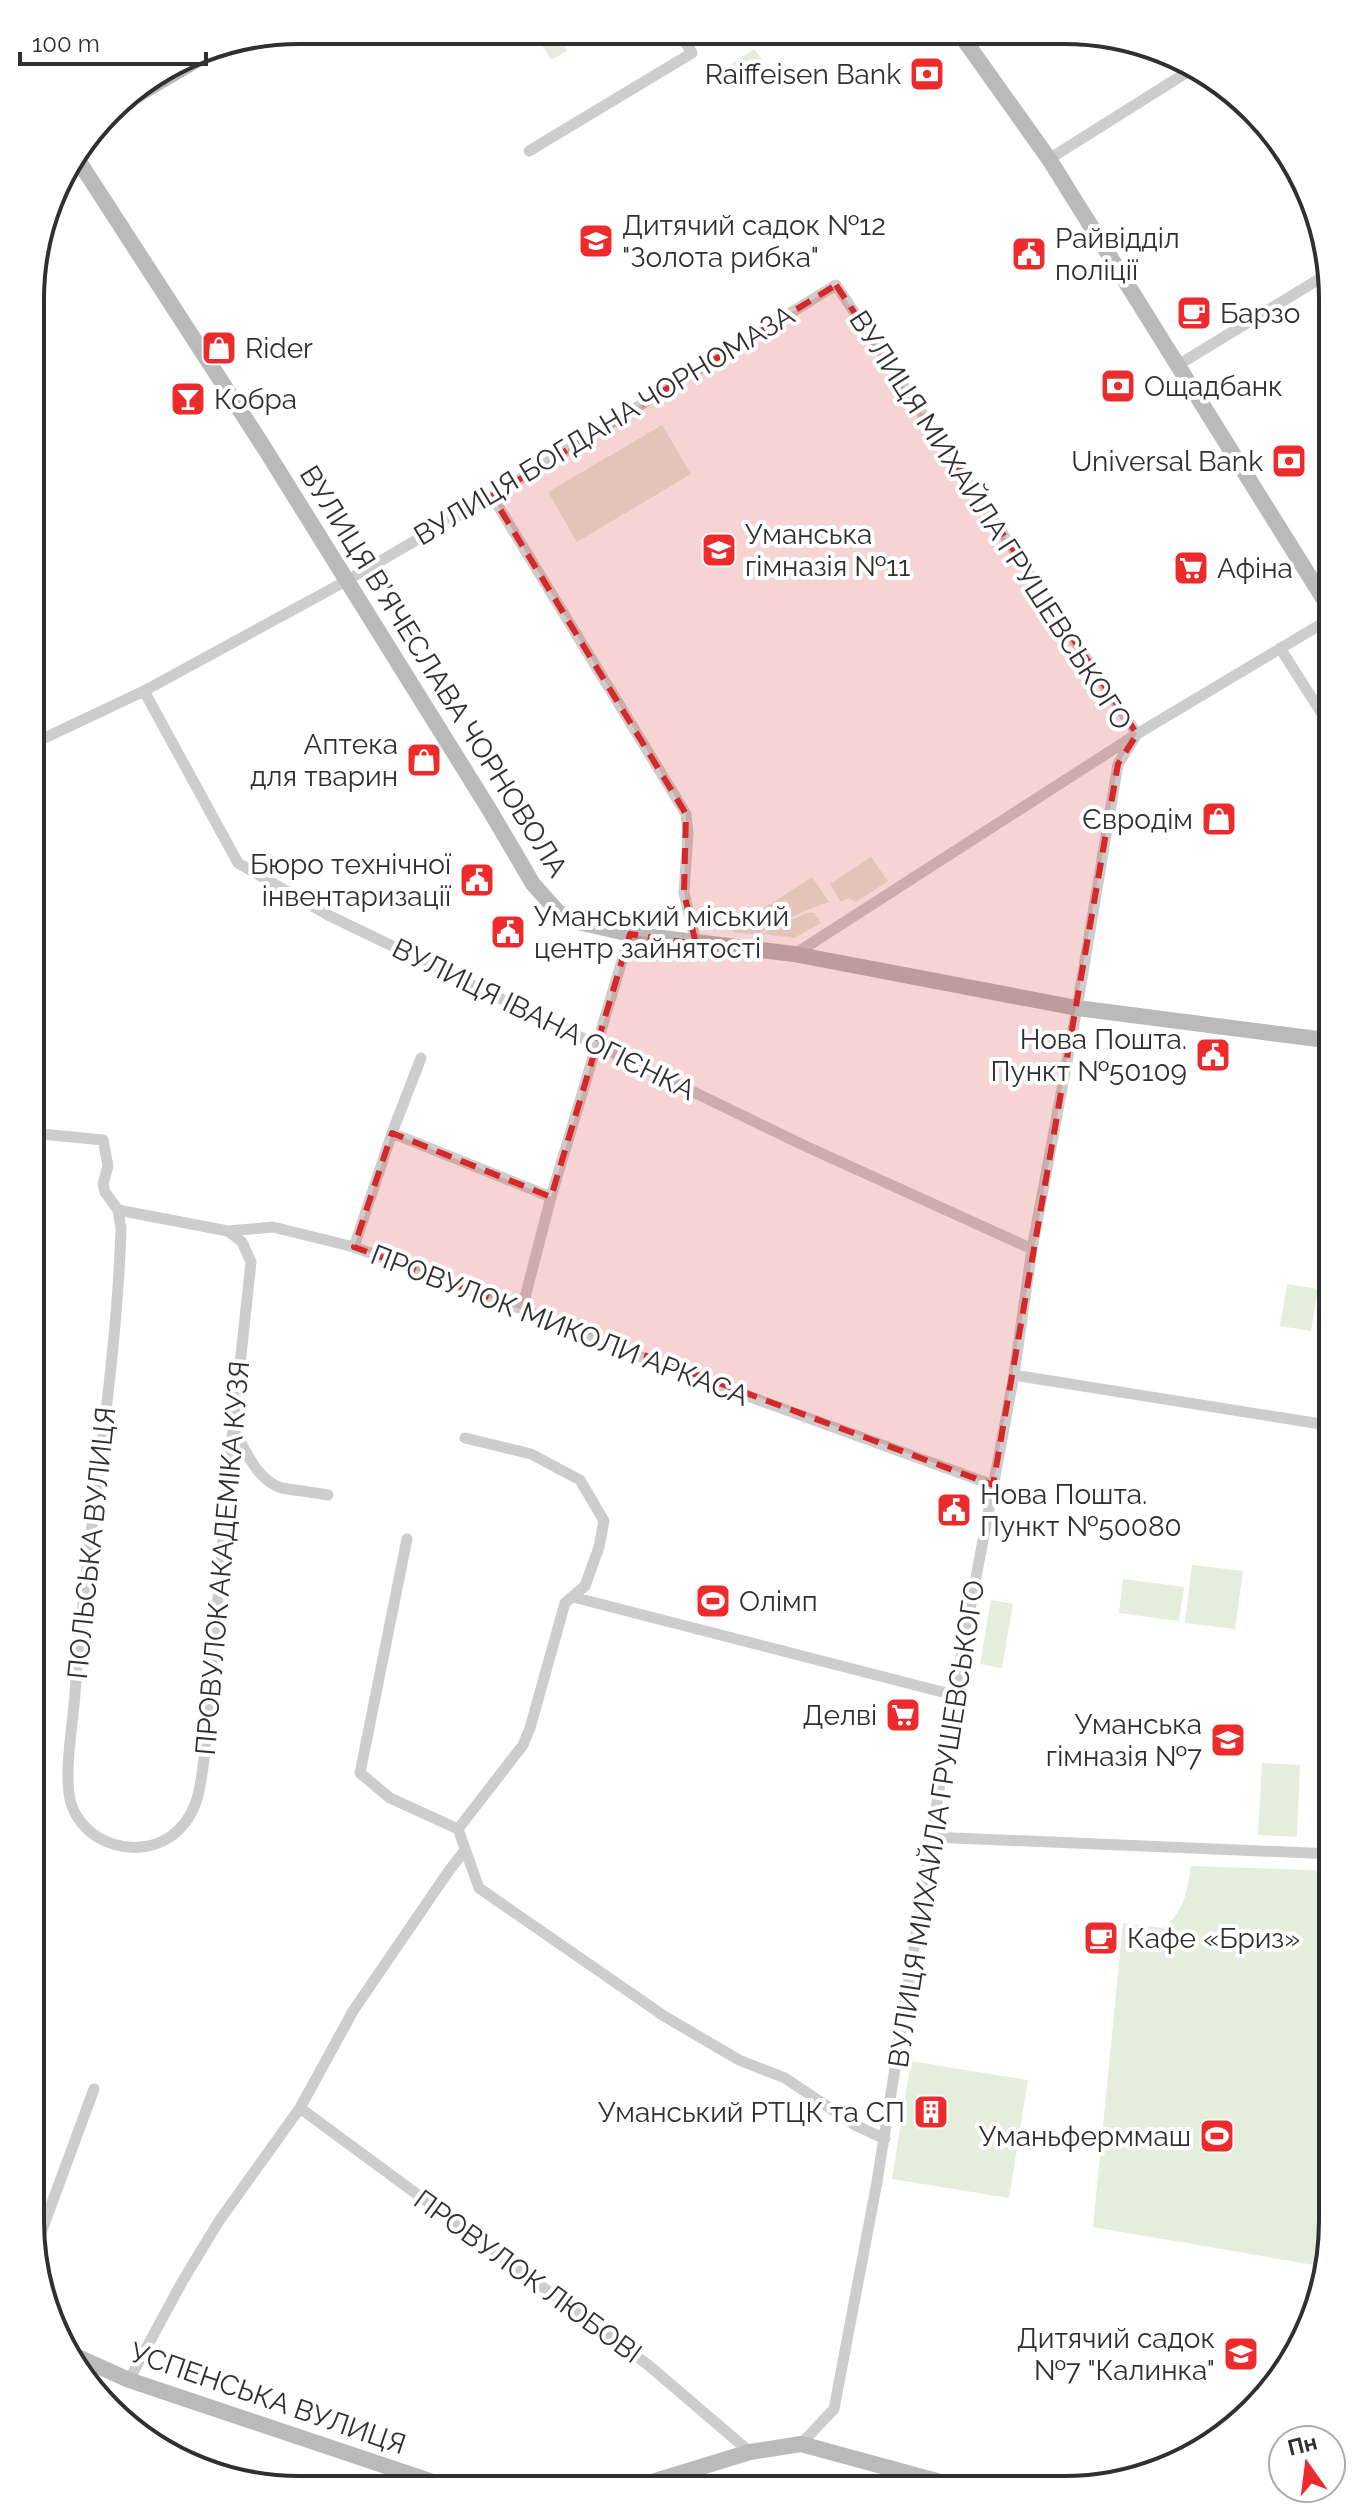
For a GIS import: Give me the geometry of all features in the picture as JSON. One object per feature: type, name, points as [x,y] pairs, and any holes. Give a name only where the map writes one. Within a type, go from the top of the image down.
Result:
[{"type":"street","points":[[529,151],[692,53],[687,44]]},
{"type":"street","points":[[967,44],[1049,159],[1319,593]]},
{"type":"street","points":[[1049,159],[1184,74]]},
{"type":"street","name":"ВУЛИЦЯ В’ЯЧЕСЛАВА ЧОРНОВОЛА","points":[[82,166],[265,449],[533,884],[558,912],[574,921],[630,934],[794,954],[1077,1008],[1319,1039]]},
{"type":"street","points":[[1178,365],[1318,280]]},
{"type":"street","name":"ВУЛИЦЯ БОГДАНА ЧОРНОМАЗА","points":[[44,738],[144,691],[346,581],[492,496],[836,285]]},
{"type":"street","name":"ВУЛИЦЯ МИХАЙЛА ГРУШЕВСЬКОГО","points":[[801,2444],[834,2409],[885,2139],[954,1695],[1014,1375],[1032,1249],[1118,764],[1137,734],[836,285]]},
{"type":"street","points":[[492,496],[686,814],[688,832],[684,893],[696,943]]},
{"type":"street","points":[[794,954],[1137,734],[1319,625]]},
{"type":"street","points":[[1280,648],[1319,709]]},
{"type":"street","name":"ВУЛИЦЯ ІВАНА ОГІЄНКА","points":[[144,691],[238,863],[328,915],[803,1145],[1032,1249]]},
{"type":"street","points":[[522,1309],[595,1044],[630,934]]},
{"type":"street","points":[[354,1247],[421,1058]]},
{"type":"street","points":[[392,1133],[551,1197]]},
{"type":"street","points":[[44,1134],[103,1140],[108,1166],[103,1184],[118,1210]]},
{"type":"street","name":"ПРОВУЛОК МИКОЛИ АРКАСА","points":[[118,1210],[228,1231],[273,1227],[354,1247],[651,1361],[993,1485]]},
{"type":"street","name":"ПОЛЬСЬКА ВУЛИЦЯ","points":[[118,1210],[120,1254],[101,1462],[81,1616],[68,1788],[74,1812],[89,1831],[100,1839],[125,1847]]},
{"type":"street","name":"ПРОВУЛОК АКАДЕМІКА КУЗЯ","points":[[125,1847],[166,1840],[187,1822],[199,1796],[251,1262],[242,1242],[228,1231]]},
{"type":"street","points":[[1014,1375],[1318,1424]]},
{"type":"street","points":[[233,1428],[266,1480],[280,1487],[328,1495]]},
{"type":"street","points":[[458,1829],[523,1745],[565,1603],[585,1586],[599,1547],[604,1521],[580,1480],[531,1454],[465,1438]]},
{"type":"street","points":[[407,1539],[360,1773],[390,1798],[458,1829],[479,1888],[664,2016],[739,2060],[785,2078],[855,2125],[885,2139]]},
{"type":"street","points":[[573,1597],[954,1695]]},
{"type":"street","points":[[931,1837],[1318,1853]]},
{"type":"street","points":[[129,2380],[219,2221],[300,2108],[353,2011],[465,1850]]},
{"type":"street","points":[[44,2224],[94,2089]]},
{"type":"street","name":"ПРОВУЛОК ЛЮБОВІ","points":[[300,2108],[647,2364],[750,2452]]},
{"type":"street","name":"УСПЕНСЬКА ВУЛИЦЯ","points":[[85,2360],[129,2380],[415,2476]]},
{"type":"street","points":[[672,2476],[750,2452],[801,2444],[919,2476]]},
{"type":"highlighted area","points":[[836,285],[1137,734],[1118,764],[993,1485],[354,1247],[392,1133],[551,1197],[630,934],[696,944],[684,893],[686,814],[492,496]]},
{"type":"green space","points":[[542,45],[563,45],[567,51],[551,60]]},
{"type":"green space","points":[[754,49],[765,63],[732,85],[722,70]]},
{"type":"green space","points":[[662,425],[691,474],[577,542],[548,492]]},
{"type":"green space","points":[[871,857],[888,881],[856,902],[849,898],[841,902],[830,884]]},
{"type":"green space","points":[[812,877],[829,902],[757,934],[734,933],[732,929]]},
{"type":"green space","points":[[806,913],[814,913],[821,923],[794,938],[761,934]]},
{"type":"green space","points":[[1287,1284],[1318,1289],[1311,1331],[1280,1326]]},
{"type":"green space","points":[[1192,1565],[1243,1571],[1235,1629],[1185,1623]]},
{"type":"green space","points":[[1123,1579],[1184,1587],[1179,1621],[1119,1613]]},
{"type":"green space","points":[[991,1600],[1013,1604],[1002,1668],[980,1664]]},
{"type":"green space","points":[[1262,1763],[1300,1765],[1297,1837],[1258,1835]]},
{"type":"green space","name":"Уманьферммаш","points":[[1191,1866],[1318,1870],[1318,2238],[1315,2265],[1093,2227],[1123,1923],[1163,1928],[1176,1915],[1186,1892]]},
{"type":"green space","points":[[911,2061],[1028,2080],[1009,2198],[892,2179]]},
{"type":"place","name":"Raiffeisen Bank","points":[[927,74]]},
{"type":"place","name":"Дитячий садок №12 \"Золота рибка\"","points":[[596,241]]},
{"type":"place","name":"Райвідділ поліції","points":[[1029,254]]},
{"type":"place","name":"Барзо","points":[[1194,313]]},
{"type":"place","name":"Rider","points":[[219,348]]},
{"type":"place","name":"Ощадбанк","points":[[1118,386]]},
{"type":"place","name":"Кобра","points":[[188,399]]},
{"type":"place","name":"Universal Bank","points":[[1289,461]]},
{"type":"place","name":"Уманська гімназія №11","points":[[719,550]]},
{"type":"place","name":"Афіна","points":[[1191,568]]},
{"type":"place","name":"Аптека для тварин","points":[[424,760]]},
{"type":"place","name":"Євродім","points":[[1219,819]]},
{"type":"place","name":"Бюро технічної інвентаризації","points":[[477,880]]},
{"type":"place","name":"Уманський міський центр зайнятості","points":[[508,932]]},
{"type":"place","name":"Нова Пошта. Пункт №50109","points":[[1213,1055]]},
{"type":"place","name":"Нова Пошта. Пункт №50080","points":[[954,1510]]},
{"type":"place","name":"Олімп","points":[[713,1601]]},
{"type":"place","name":"Делві","points":[[903,1715]]},
{"type":"place","name":"Уманська гімназія №7","points":[[1228,1740]]},
{"type":"place","name":"Кафе «Бриз»","points":[[1101,1938]]},
{"type":"place","name":"Уманський РТЦК та СП","points":[[931,2112]]},
{"type":"place","name":"Уманьферммаш","points":[[1217,2136]]},
{"type":"place","name":"Дитячий садок №7 \"Калинка\"","points":[[1241,2354]]}]
